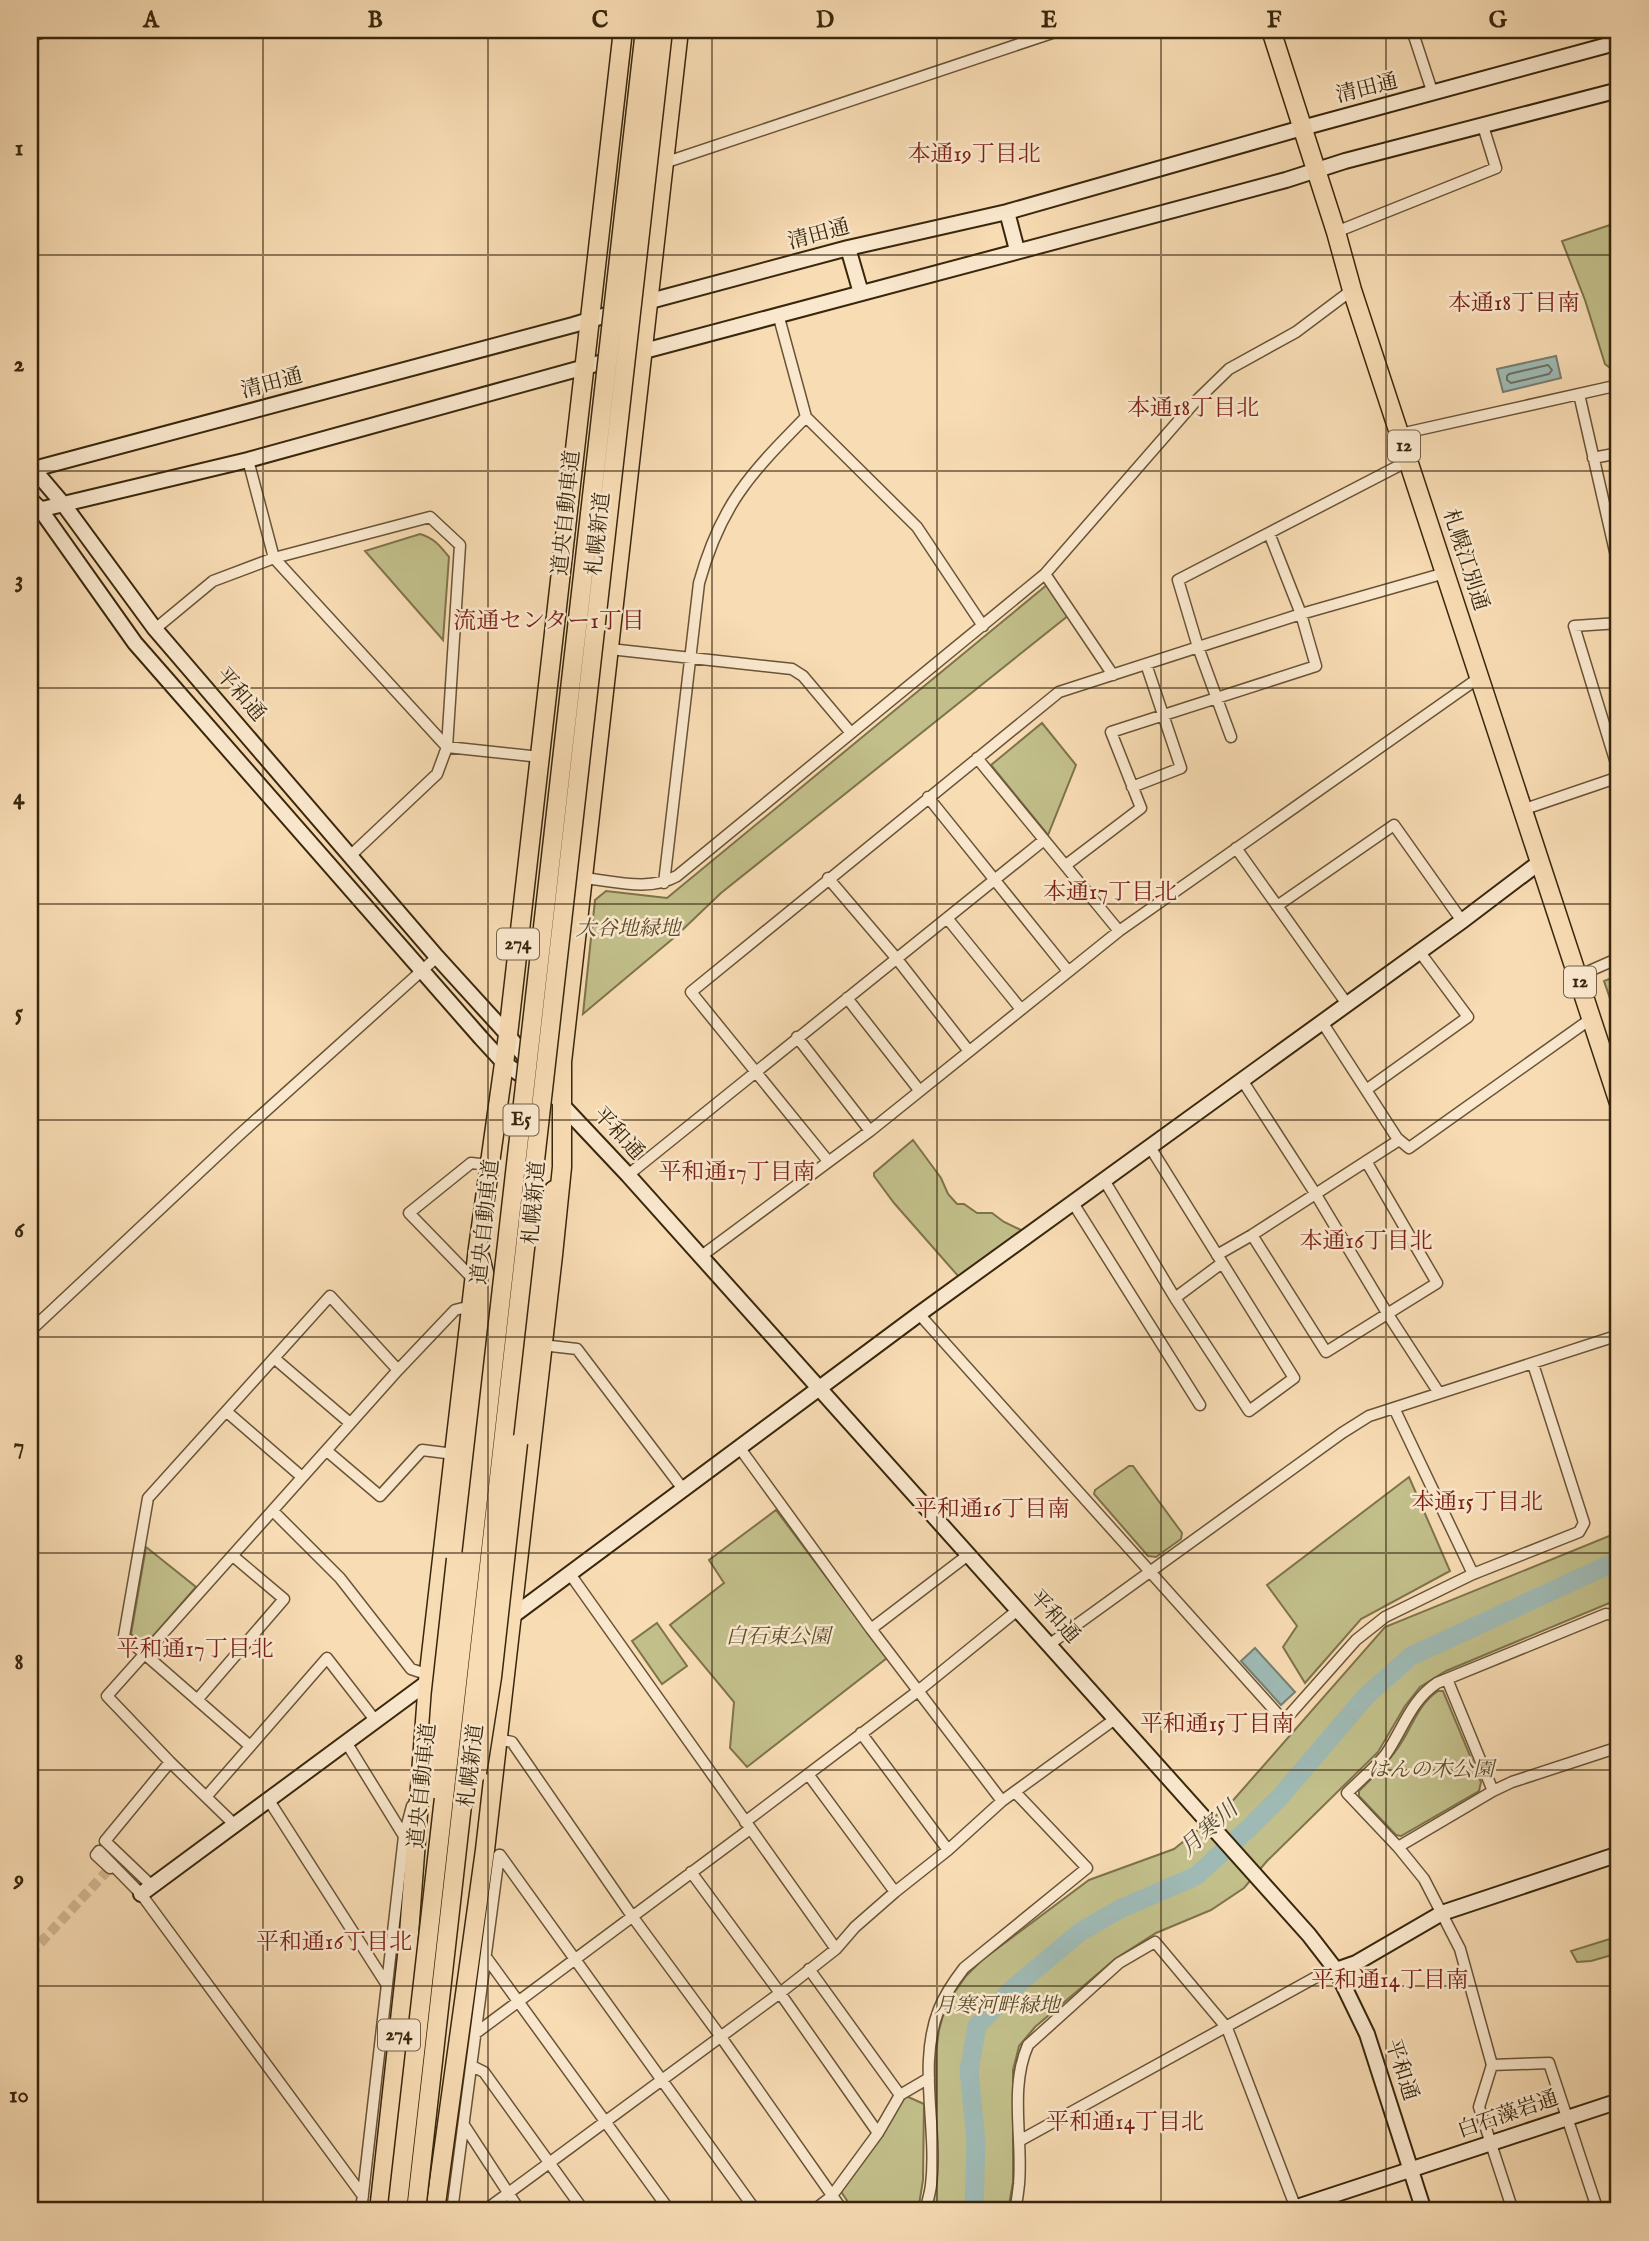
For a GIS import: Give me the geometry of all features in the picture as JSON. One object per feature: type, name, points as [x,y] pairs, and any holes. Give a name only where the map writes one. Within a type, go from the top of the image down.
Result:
[{"type":"highway","name":"札幌新道","points":[[379,2211],[404,1986],[429,1678],[454,1454],[478,1248],[508,1035],[624,30]]},
{"type":"highway","name":"道央自動車道","points":[[397,2211],[645,30]]},
{"type":"highway","name":"道央自動車道","points":[[416,2211],[663,30]]},
{"type":"highway","name":"札幌新道","points":[[435,2211],[490,1856],[498,1739],[562,1167],[562,1062],[679,30]]},
{"type":"highway","name":"札幌江別通","points":[[1271,30],[1352,290],[1619,1102]]},
{"type":"highway","points":[[442,1988],[492,1677],[544,1215],[562,1167]]},
{"type":"highway","points":[[434,1887],[435,1777],[441,1695],[487,1284],[478,1248]]},
{"type":"street","points":[[30,36],[53,30]]},
{"type":"street","points":[[664,163],[1060,30]]},
{"type":"street","points":[[1412,30],[1433,94]]},
{"type":"street","name":"清田通","points":[[31,468],[589,321],[649,301],[848,248],[1007,212],[1619,42]]},
{"type":"street","points":[[33,507],[64,505],[248,460],[778,314],[1619,90]]},
{"type":"street","points":[[1336,232],[1496,168],[1483,126]]},
{"type":"street","points":[[1007,212],[1017,250]]},
{"type":"street","points":[[848,248],[861,293]]},
{"type":"street","points":[[583,878],[650,886],[677,876],[1045,574],[1194,402],[1229,369],[1296,332],[1352,290]]},
{"type":"street","points":[[778,314],[806,417],[917,527],[983,626]]},
{"type":"street","points":[[1400,434],[1619,385]]},
{"type":"street","points":[[1579,394],[1619,569]]},
{"type":"street","points":[[664,883],[699,583],[721,521],[745,482],[806,417]]},
{"type":"street","points":[[1593,458],[1619,453]]},
{"type":"street","points":[[248,460],[274,558],[446,747],[540,757]]},
{"type":"street","points":[[1231,737],[1198,647],[1178,580],[1408,461]]},
{"type":"street","name":"平和通","points":[[31,468],[64,505],[155,629],[437,957],[508,1035],[563,1106],[820,1388],[1310,1935],[1336,1970],[1367,2034],[1424,2211]]},
{"type":"street","name":"平和通","points":[[33,507],[135,643],[504,1063],[563,1106]]},
{"type":"street","points":[[155,629],[213,581],[274,558],[430,517],[460,545],[446,747],[437,774],[350,856]]},
{"type":"street","points":[[1608,526],[1619,523]]},
{"type":"street","points":[[1066,865],[1141,808],[1111,732],[1317,666],[1301,614],[1269,533]]},
{"type":"street","points":[[828,1161],[691,992],[1059,691],[1301,614],[1445,573]]},
{"type":"street","points":[[1045,574],[1113,675]]},
{"type":"street","points":[[1522,810],[1619,776],[1574,626],[1619,623]]},
{"type":"street","points":[[610,649],[792,669],[803,676],[851,733]]},
{"type":"street","points":[[1132,787],[1181,768],[1146,664]]},
{"type":"street","points":[[700,1257],[870,1131],[1119,930],[1480,677]]},
{"type":"street","points":[[977,758],[1119,930]]},
{"type":"street","points":[[928,797],[1068,971]]},
{"type":"street","points":[[1277,906],[1394,825],[1462,921]]},
{"type":"street","points":[[628,1175],[1044,839]]},
{"type":"street","points":[[1236,848],[1347,1004]]},
{"type":"street","points":[[147,1890],[919,1314],[1540,862]]},
{"type":"street","points":[[828,878],[897,959],[968,1050]]},
{"type":"street","points":[[947,918],[1020,1009]]},
{"type":"street","points":[[1366,1090],[1468,1017],[1419,951]]},
{"type":"street","points":[[30,1331],[238,1136],[437,957]]},
{"type":"street","points":[[1578,976],[1619,958]]},
{"type":"street","points":[[847,998],[919,1090]]},
{"type":"street","points":[[1322,1022],[1397,1138],[1409,1147],[1592,1018]]},
{"type":"street","points":[[797,1037],[870,1131]]},
{"type":"street","points":[[1242,1080],[1439,1393]]},
{"type":"street","points":[[1175,1298],[1219,1259],[1252,1235],[1396,1142],[1397,1138]]},
{"type":"street","points":[[1104,1180],[1175,1298],[1249,1411],[1294,1378],[1150,1147]]},
{"type":"street","points":[[1252,1235],[1326,1352],[1437,1283],[1366,1161]]},
{"type":"street","points":[[474,1280],[409,1213],[471,1163],[489,1166]]},
{"type":"street","points":[[1073,1203],[1200,1405]]},
{"type":"street","points":[[250,1746],[124,1636],[148,1498],[330,1296],[398,1370]]},
{"type":"street","points":[[235,1825],[107,1696],[398,1370],[455,1310],[471,1306]]},
{"type":"street","points":[[919,1314],[1284,1721],[1356,1640],[1385,1617],[1473,1574],[1579,1532],[1584,1523],[1533,1364]]},
{"type":"street","points":[[1050,1644],[1369,1416],[1619,1335]]},
{"type":"street","points":[[542,1345],[577,1349],[683,1489]]},
{"type":"street","points":[[274,1357],[350,1423]]},
{"type":"street","points":[[1394,1408],[1473,1574]]},
{"type":"street","points":[[227,1412],[302,1477]]},
{"type":"street","points":[[739,1447],[871,1629],[1002,1801]]},
{"type":"street","points":[[327,1451],[380,1496],[422,1450],[454,1454]]},
{"type":"street","points":[[273,1511],[340,1578],[411,1669],[429,1678]]},
{"type":"street","points":[[871,1629],[968,1555]]},
{"type":"street","points":[[198,1700],[284,1599],[233,1556]]},
{"type":"street","points":[[570,1574],[836,1949]]},
{"type":"street","points":[[476,2033],[691,1872],[808,1774],[918,1691],[1019,1609]]},
{"type":"street","points":[[1513,2211],[1479,2106],[1492,2065],[1463,1959],[1424,1879],[1347,1793],[1384,1756],[1410,1710],[1425,1691],[1447,1679],[1606,1614],[1615,1617],[1619,1629]]},
{"type":"street","points":[[206,1797],[327,1658],[375,1720]]},
{"type":"street","points":[[1447,1679],[1493,1791]]},
{"type":"street","points":[[484,2211],[551,2164],[836,1949],[855,1927],[1002,1801],[1115,1719]]},
{"type":"street","points":[[861,1733],[948,1850]]},
{"type":"street","points":[[498,1739],[512,1742],[632,1916],[843,2211]]},
{"type":"street","points":[[346,1742],[404,1836]]},
{"type":"street","points":[[1398,1847],[1493,1791],[1619,1747]]},
{"type":"street","points":[[170,1762],[105,1841],[147,1890],[363,2196]]},
{"type":"street","points":[[362,2211],[404,1836],[422,1765]]},
{"type":"street","points":[[808,1774],[895,1892]]},
{"type":"street","points":[[925,2211],[931,2185],[931,2042],[938,2011],[949,1987],[964,1968],[1087,1868],[1015,1792]]},
{"type":"street","points":[[268,1799],[387,1985]]},
{"type":"street","points":[[110,1868],[96,1855],[99,1851],[147,1890]]},
{"type":"street","points":[[1019,2141],[1318,1976],[1356,1963],[1442,1913],[1619,1854]]},
{"type":"street","points":[[452,2211],[486,1957],[490,1856]]},
{"type":"street","points":[[490,1856],[574,1960],[756,2211]]},
{"type":"street","points":[[691,1872],[878,2133]]},
{"type":"street","points":[[1015,2211],[1019,2183],[1019,2080],[1021,2061],[1028,2045],[1119,1963],[1155,1942],[1227,2028],[1293,2210]]},
{"type":"street","points":[[486,1957],[670,2211]]},
{"type":"street","points":[[809,1969],[900,2095]]},
{"type":"street","points":[[1492,2065],[1549,2063],[1598,2211]]},
{"type":"street","points":[[472,2066],[484,2072],[584,2211]]},
{"type":"street","points":[[813,2211],[831,2197],[878,2133],[900,2095],[929,2078]]},
{"type":"street","name":"白石藻岩通","points":[[1293,2210],[1619,2101]]},
{"type":"street","points":[[464,2125],[520,2211]]},
{"type":"green space","points":[[1619,222],[1619,372],[1616,373],[1605,364],[1585,300],[1562,241]]},
{"type":"green space","points":[[420,534],[433,540],[449,557],[443,640],[365,551]]},
{"type":"green space","name":"大谷地緑地","points":[[1048,584],[1069,615],[721,893],[676,936],[583,1014],[595,900],[606,891],[667,898]]},
{"type":"green space","points":[[1042,723],[1076,765],[1048,835],[991,765]]},
{"type":"green space","points":[[1619,975],[1619,1011],[1614,1010],[1604,981]]},
{"type":"green space","points":[[913,1140],[957,1204],[964,1204],[977,1213],[992,1213],[1023,1231],[959,1277],[874,1176],[874,1173]]},
{"type":"green space","points":[[1129,1466],[1133,1466],[1182,1533],[1181,1539],[1156,1557],[1148,1556],[1094,1494],[1095,1490]]},
{"type":"green space","points":[[1409,1477],[1450,1571],[1361,1619],[1305,1683],[1283,1647],[1297,1626],[1267,1585]]},
{"type":"green space","name":"白石東公園","points":[[776,1510],[887,1658],[747,1767],[730,1748],[734,1702],[670,1625],[724,1583],[709,1560]]},
{"type":"green space","name":"月寒河畔緑地","points":[[1619,1532],[1619,1599],[1446,1671],[1420,1687],[1405,1706],[1378,1752],[1267,1861],[1244,1888],[1211,1910],[1156,1933],[1115,1959],[1035,2027],[1019,2046],[1013,2070],[1013,2182],[1008,2211],[929,2211],[936,2154],[936,2052],[939,2030],[944,2012],[954,1993],[982,1960],[1089,1880],[1174,1849],[1229,1805],[1385,1627]]},
{"type":"green space","points":[[146,1547],[196,1587],[147,1643],[143,1643],[131,1634]]},
{"type":"green space","points":[[657,1623],[687,1666],[662,1684],[632,1641]]},
{"type":"green space","name":"はんの木公園","points":[[1438,1691],[1443,1691],[1481,1782],[1479,1791],[1401,1836],[1396,1835],[1359,1796],[1359,1791],[1393,1754],[1421,1707]]},
{"type":"green space","points":[[1619,1936],[1619,1953],[1577,1962],[1571,1951]]},
{"type":"green space","points":[[906,2096],[924,2104],[923,2180],[918,2211],[854,2211],[841,2188]]},
{"type":"water","points":[[1556,356],[1561,378],[1503,392],[1497,369]]},
{"type":"water","points":[[1255,1648],[1295,1692],[1281,1705],[1241,1661]]},
{"type":"waterway","name":"月寒川","points":[[974,2211],[976,2141],[969,2071],[977,2026],[1011,1990],[1080,1932],[1120,1909],[1196,1876],[1280,1797],[1366,1696],[1411,1656],[1619,1560]]},
{"type":"tunnel","points":[[30,1954],[110,1868]]},
{"type":"district","name":"本通19丁目北","points":[[974,154]]},
{"type":"district","name":"本通18丁目南","points":[[1514,303]]},
{"type":"district","name":"本通18丁目北","points":[[1193,408]]},
{"type":"district","name":"流通センター1丁目","points":[[549,621]]},
{"type":"district","name":"本通17丁目北","points":[[1110,892]]},
{"type":"district","name":"平和通17丁目南","points":[[737,1172]]},
{"type":"district","name":"本通16丁目北","points":[[1366,1241]]},
{"type":"district","name":"本通15丁目北","points":[[1477,1502]]},
{"type":"district","name":"平和通16丁目南","points":[[992,1509]]},
{"type":"district","name":"平和通17丁目北","points":[[195,1649]]},
{"type":"district","name":"平和通15丁目南","points":[[1217,1724]]},
{"type":"district","name":"平和通16丁目北","points":[[334,1942]]},
{"type":"district","name":"平和通14丁目南","points":[[1390,1980]]},
{"type":"district","name":"平和通14丁目北","points":[[1125,2122]]}]
